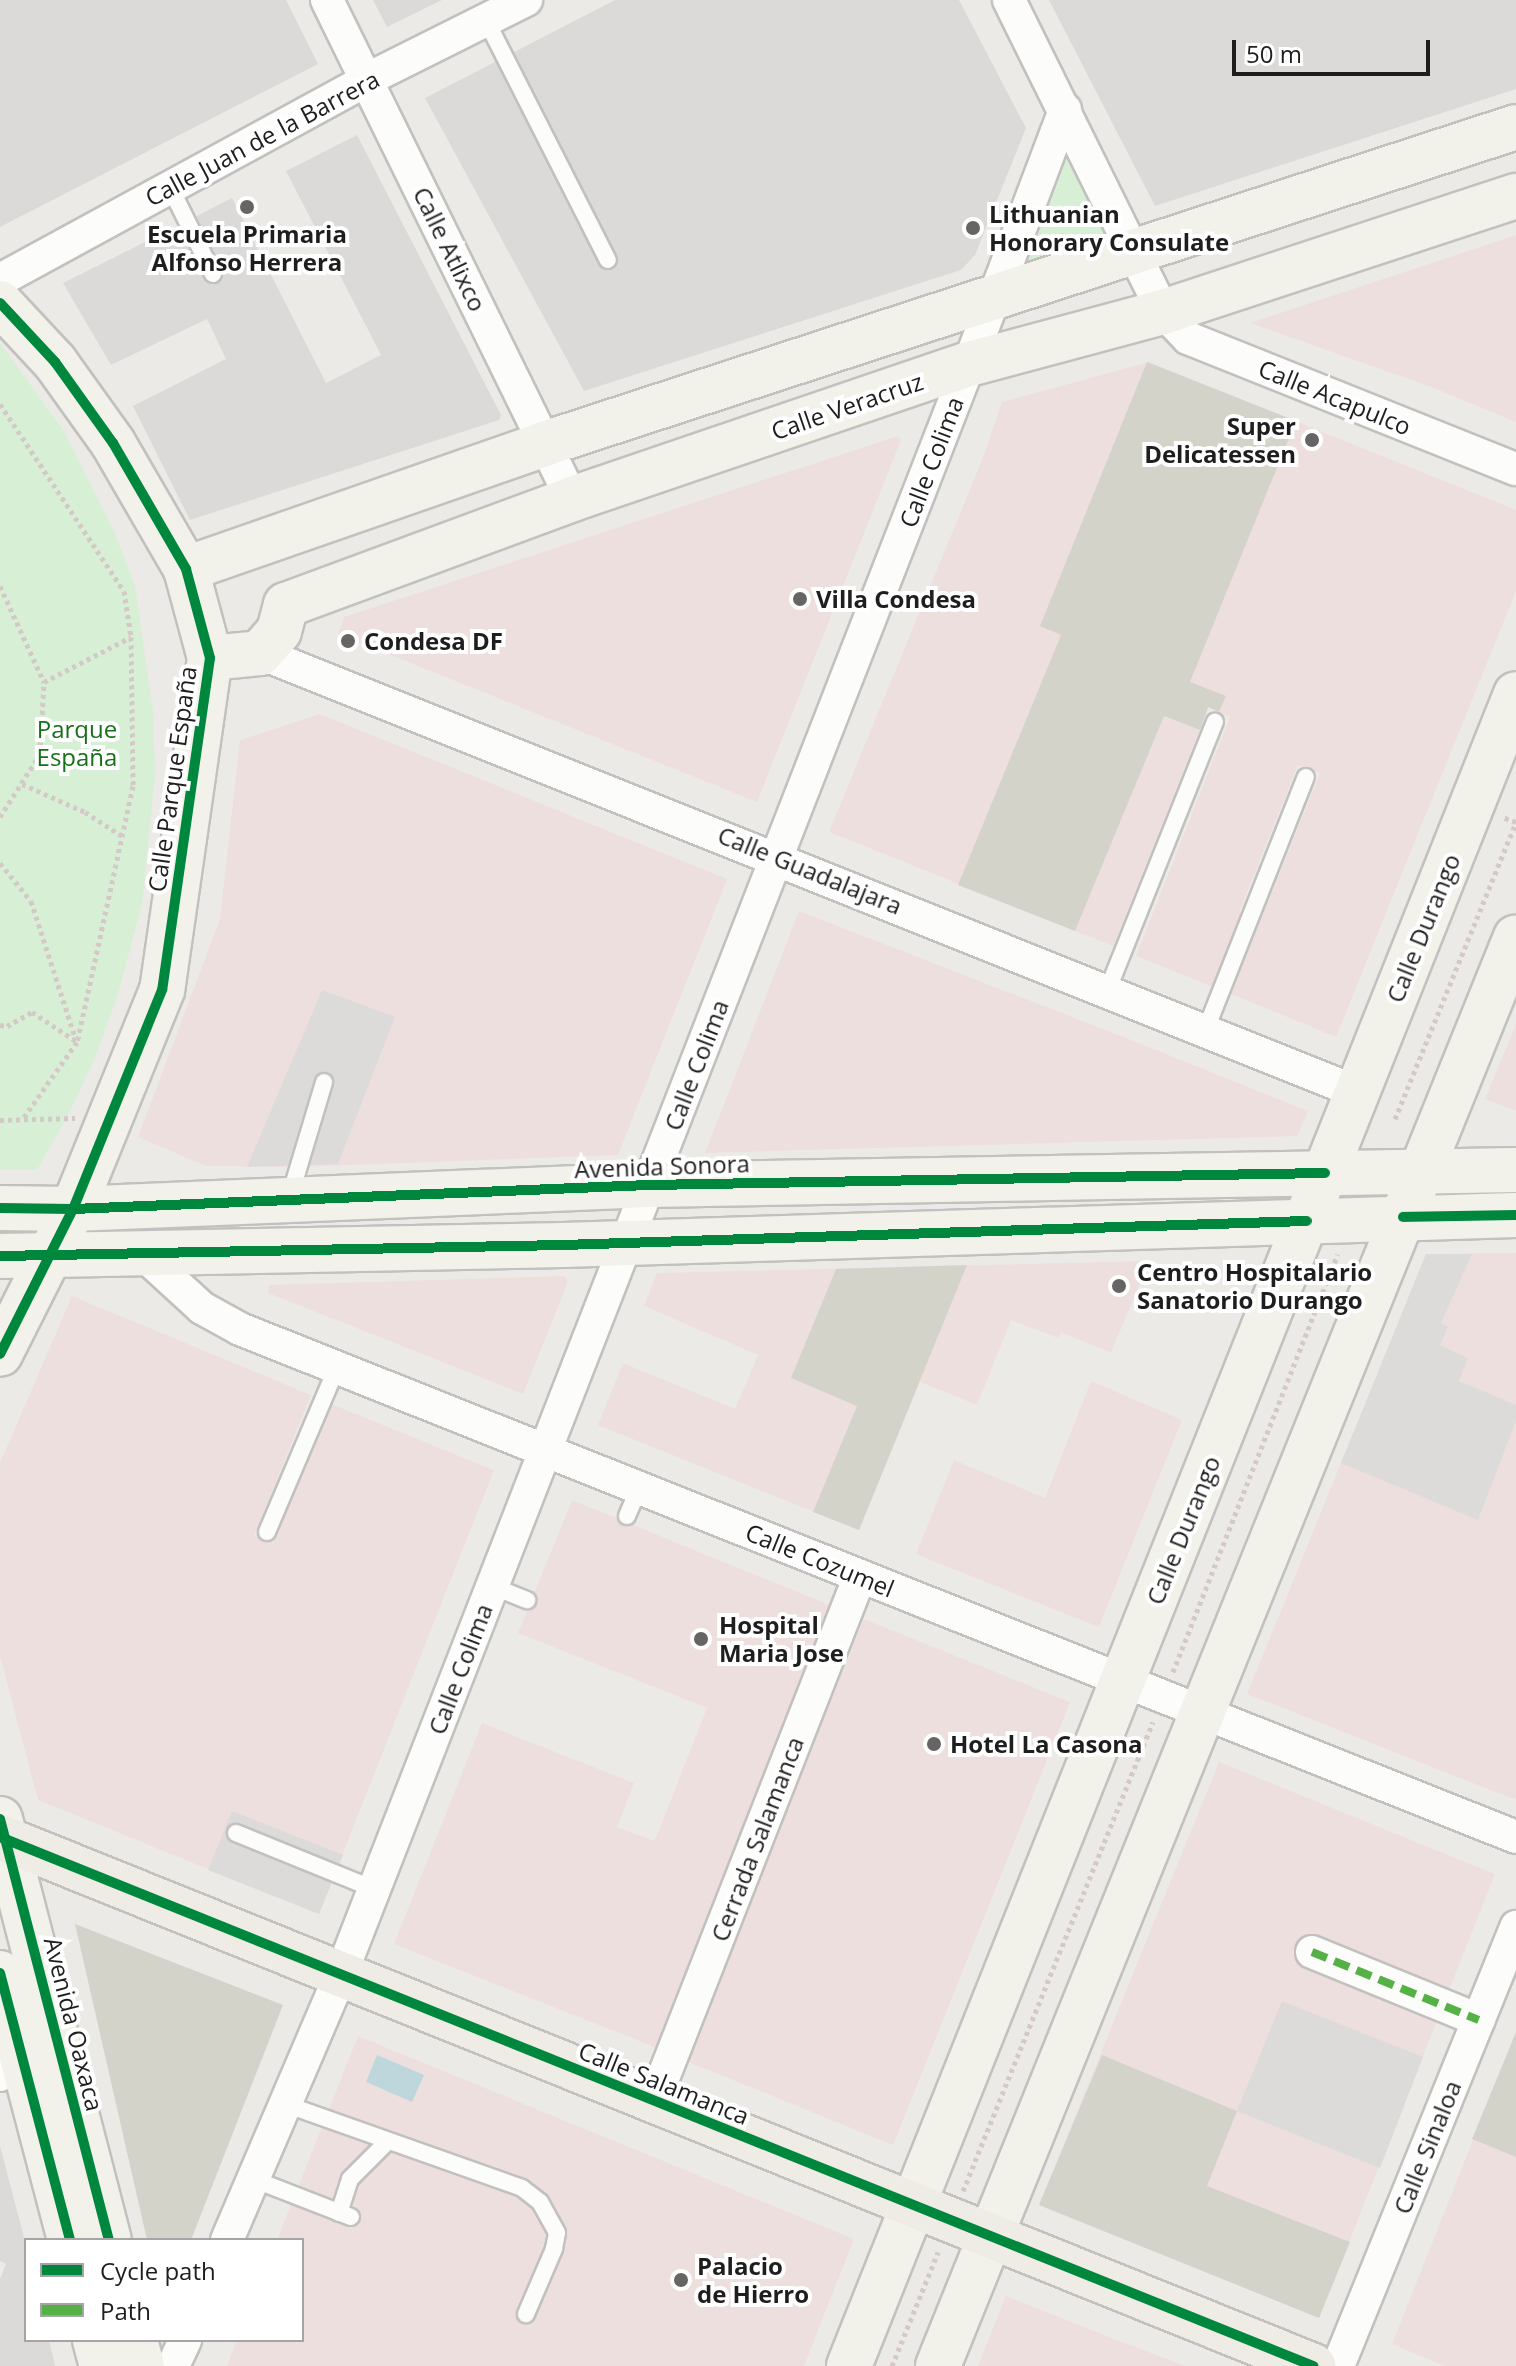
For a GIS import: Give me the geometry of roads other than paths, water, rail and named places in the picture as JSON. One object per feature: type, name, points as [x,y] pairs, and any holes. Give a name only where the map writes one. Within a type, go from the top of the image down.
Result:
[{"type":"main road","points":[[186,569],[544,444],[1516,127]]},
{"type":"main road","name":"Calle Veracruz","points":[[286,605],[572,499],[969,364],[1163,312],[1516,196]]},
{"type":"main road","name":"Calle Parque España","points":[[0,303],[55,362],[113,443],[186,569],[210,658],[162,990],[111,1119],[50,1256]]},
{"type":"main road","points":[[210,658],[260,653],[279,631],[286,605],[275,573],[265,560],[255,550],[239,549]]},
{"type":"main road","name":"Calle Durango","points":[[938,2366],[990,2236],[1013,2068],[1050,1861],[1211,1459],[1285,1332],[1307,1221],[1516,694]]},
{"type":"main road","name":"Calle Durango","points":[[849,2366],[1109,1886],[1183,1704],[1270,1546],[1511,950]]},
{"type":"main road","name":"Avenida Sonora","points":[[0,1208],[73,1209],[649,1185],[1516,1170]]},
{"type":"main road","points":[[909,1235],[910,1180]]},
{"type":"main road","points":[[404,1196],[407,1249]]},
{"type":"main road","points":[[233,1203],[234,1252]]},
{"type":"main road","points":[[0,1256],[626,1244],[1516,1215]]},
{"type":"main road","points":[[0,1354],[50,1256]]},
{"type":"main road","name":"Calle Salamanca","points":[[2,1832],[341,1974],[1313,2366]]},
{"type":"main road","name":"Avenida Oaxaca","points":[[2,1832],[108,2238]]},
{"type":"main road","points":[[0,1973],[69,2238]]},
{"type":"main road","points":[[96,2342],[102,2366]]},
{"type":"main road","points":[[136,2342],[142,2366]]},
{"type":"street","name":"Calle Atlixco","points":[[327,0],[572,499]]},
{"type":"street","name":"Calle Juan de la Barrera","points":[[0,280],[368,79],[526,0]]},
{"type":"street","points":[[1009,0],[1163,312]]},
{"type":"street","name":"Calle Colima","points":[[228,2238],[341,1974],[969,364],[1065,110]]},
{"type":"street","name":"Calle Acapulco","points":[[1163,312],[1188,338],[1516,469]]},
{"type":"street","name":"Calle Guadalajara","points":[[260,653],[1108,989],[1357,1092]]},
{"type":"street","name":"Calle Cozumel","points":[[142,1253],[202,1308],[240,1329],[545,1451],[633,1502],[860,1576],[1516,1837]]},
{"type":"street","name":"Cerrada Salamanca","points":[[654,2101],[860,1576]]},
{"type":"street","name":"Calle Sinaloa","points":[[1338,2366],[1516,1927]]},
{"type":"street","points":[[1312,1952],[1479,2020]]},
{"type":"street","points":[[0,2075],[17,2034]]},
{"type":"street","points":[[173,2366],[184,2342]]},
{"type":"lane","points":[[486,20],[608,260]]},
{"type":"lane","points":[[170,187],[213,274]]},
{"type":"lane","points":[[1108,989],[1215,722]]},
{"type":"lane","points":[[1206,1029],[1306,777]]},
{"type":"lane","points":[[288,1200],[324,1082]]},
{"type":"lane","points":[[267,1532],[337,1367]]},
{"type":"lane","points":[[492,1586],[527,1600]]},
{"type":"lane","points":[[236,1833],[374,1889]]},
{"type":"lane","points":[[285,2104],[522,2188],[540,2202],[557,2233],[554,2249],[526,2314]]},
{"type":"lane","points":[[253,2179],[345,2215],[350,2179],[387,2142]]},
{"type":"water","points":[[377,2055],[424,2075],[412,2102],[366,2082]]},
{"type":"place","name":"Escuela Primaria Alfonso Herrera","points":[[247,207]]},
{"type":"place","name":"Lithuanian Honorary Consulate","points":[[973,228]]},
{"type":"place","name":"Super Delicatessen","points":[[1312,440]]},
{"type":"place","name":"Villa Condesa","points":[[800,599]]},
{"type":"place","name":"Condesa DF","points":[[348,641]]},
{"type":"place","name":"Centro Hospitalario Sanatorio Durango","points":[[1119,1286]]},
{"type":"place","name":"Hospital Maria Jose","points":[[701,1639]]},
{"type":"place","name":"Hotel La Casona","points":[[934,1744]]},
{"type":"place","name":"Palacio de Hierro","points":[[681,2280]]},
{"type":"park label","name":"Parque España","points":[[77,743]]}]
